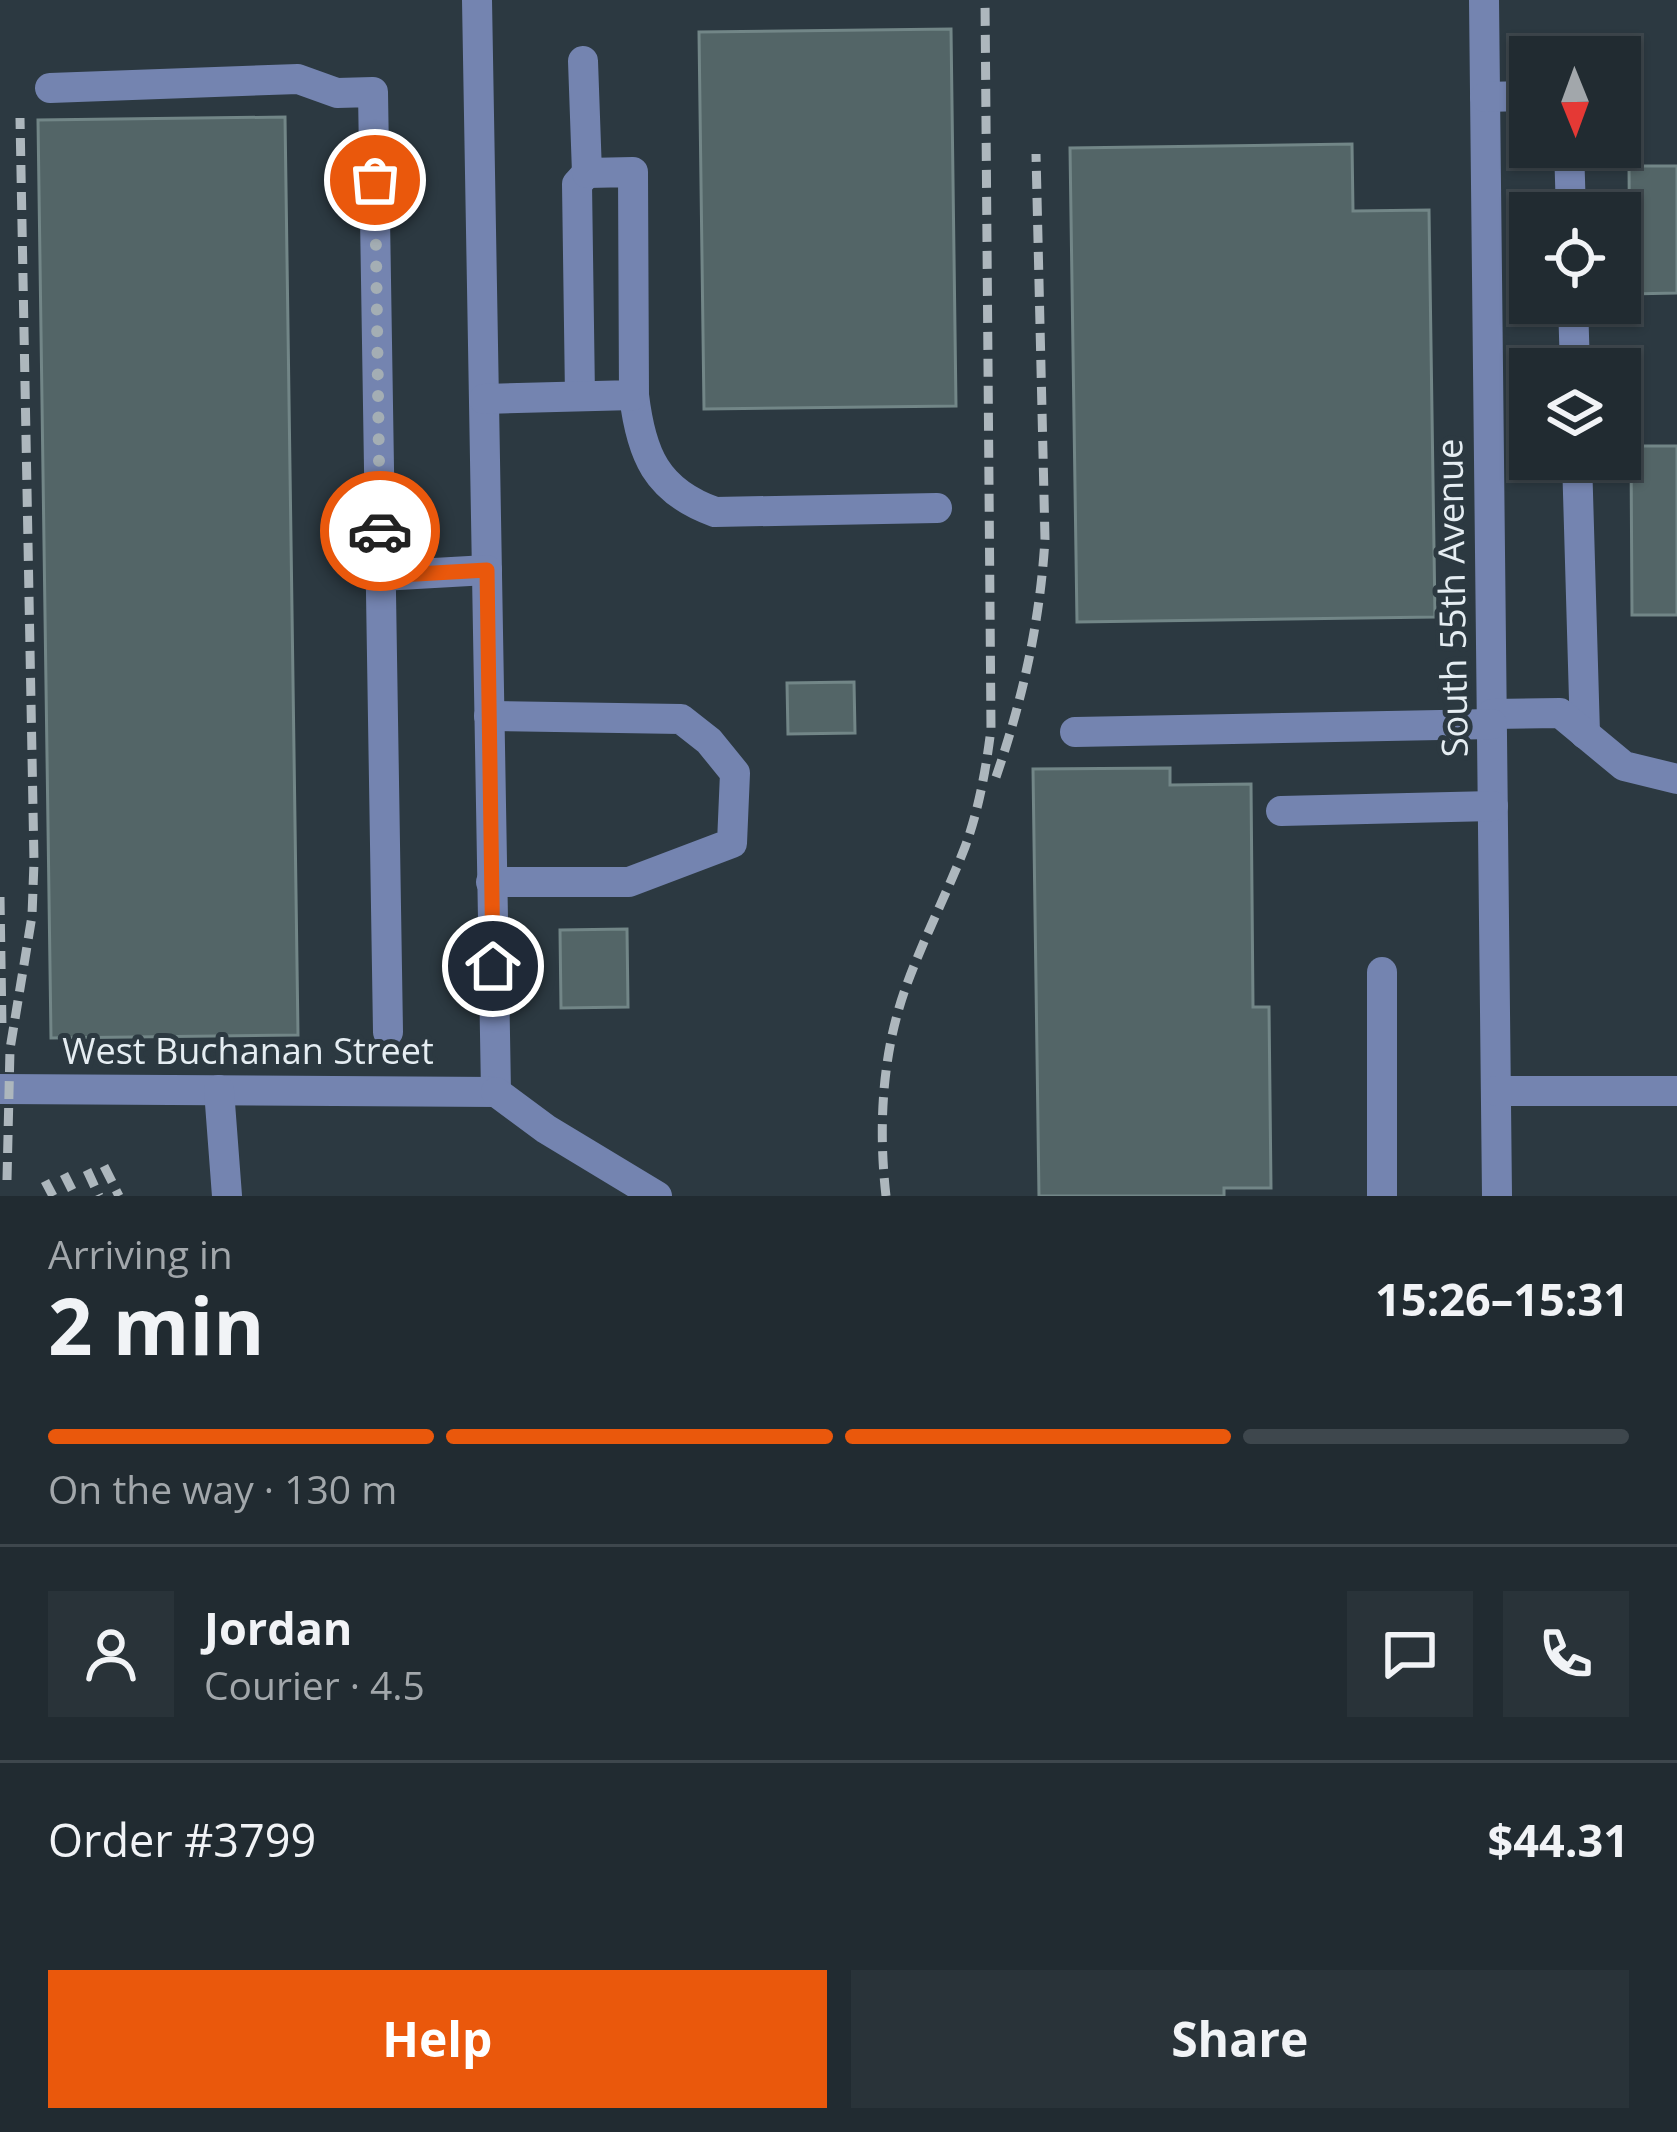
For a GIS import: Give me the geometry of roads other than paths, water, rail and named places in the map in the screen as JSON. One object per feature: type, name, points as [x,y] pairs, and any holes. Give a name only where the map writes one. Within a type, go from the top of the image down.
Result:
[{"type":"street","points":[[477,0],[496,1092],[546,1129],[657,1196]]},
{"type":"street","name":"South 55th Avenue","points":[[1484,0],[1496,1196]]},
{"type":"street","points":[[580,396],[577,184],[587,173],[583,61]]},
{"type":"street","points":[[50,88],[298,80],[337,93],[374,92],[388,1032]]},
{"type":"street","points":[[1485,98],[1509,97]]},
{"type":"street","points":[[587,173],[633,172],[634,395],[638,433],[655,472],[692,504],[715,512],[937,508]]},
{"type":"street","points":[[484,399],[634,395]]},
{"type":"street","points":[[1578,480],[1585,734]]},
{"type":"street","points":[[381,576],[487,570]]},
{"type":"street","points":[[1075,732],[1492,719],[1560,712],[1624,766],[1677,779]]},
{"type":"street","points":[[489,716],[681,718],[709,741],[735,773],[732,843],[629,882],[491,882]]},
{"type":"street","points":[[1281,811],[1493,806]]},
{"type":"street","points":[[1382,972],[1382,1196]]},
{"type":"street","name":"West Buchanan Street","points":[[0,1089],[496,1092]]},
{"type":"street","points":[[219,1090],[227,1196]]},
{"type":"street","points":[[1496,1091],[1677,1091]]},
{"type":"railway","points":[[886,1196],[883,1116],[892,1036],[907,984],[970,833],[991,729],[985,0]]},
{"type":"railway","points":[[7,1180],[10,1049],[32,916],[34,862],[20,118]]},
{"type":"railway","points":[[996,777],[1029,660],[1045,539],[1036,154]]},
{"type":"railway","points":[[0,897],[2,1028]]},
{"type":"railway","points":[[104,1166],[119,1196]]},
{"type":"railway","points":[[87,1170],[99,1196]]},
{"type":"railway","points":[[64,1174],[75,1196]]},
{"type":"railway","points":[[45,1181],[53,1196]]}]
